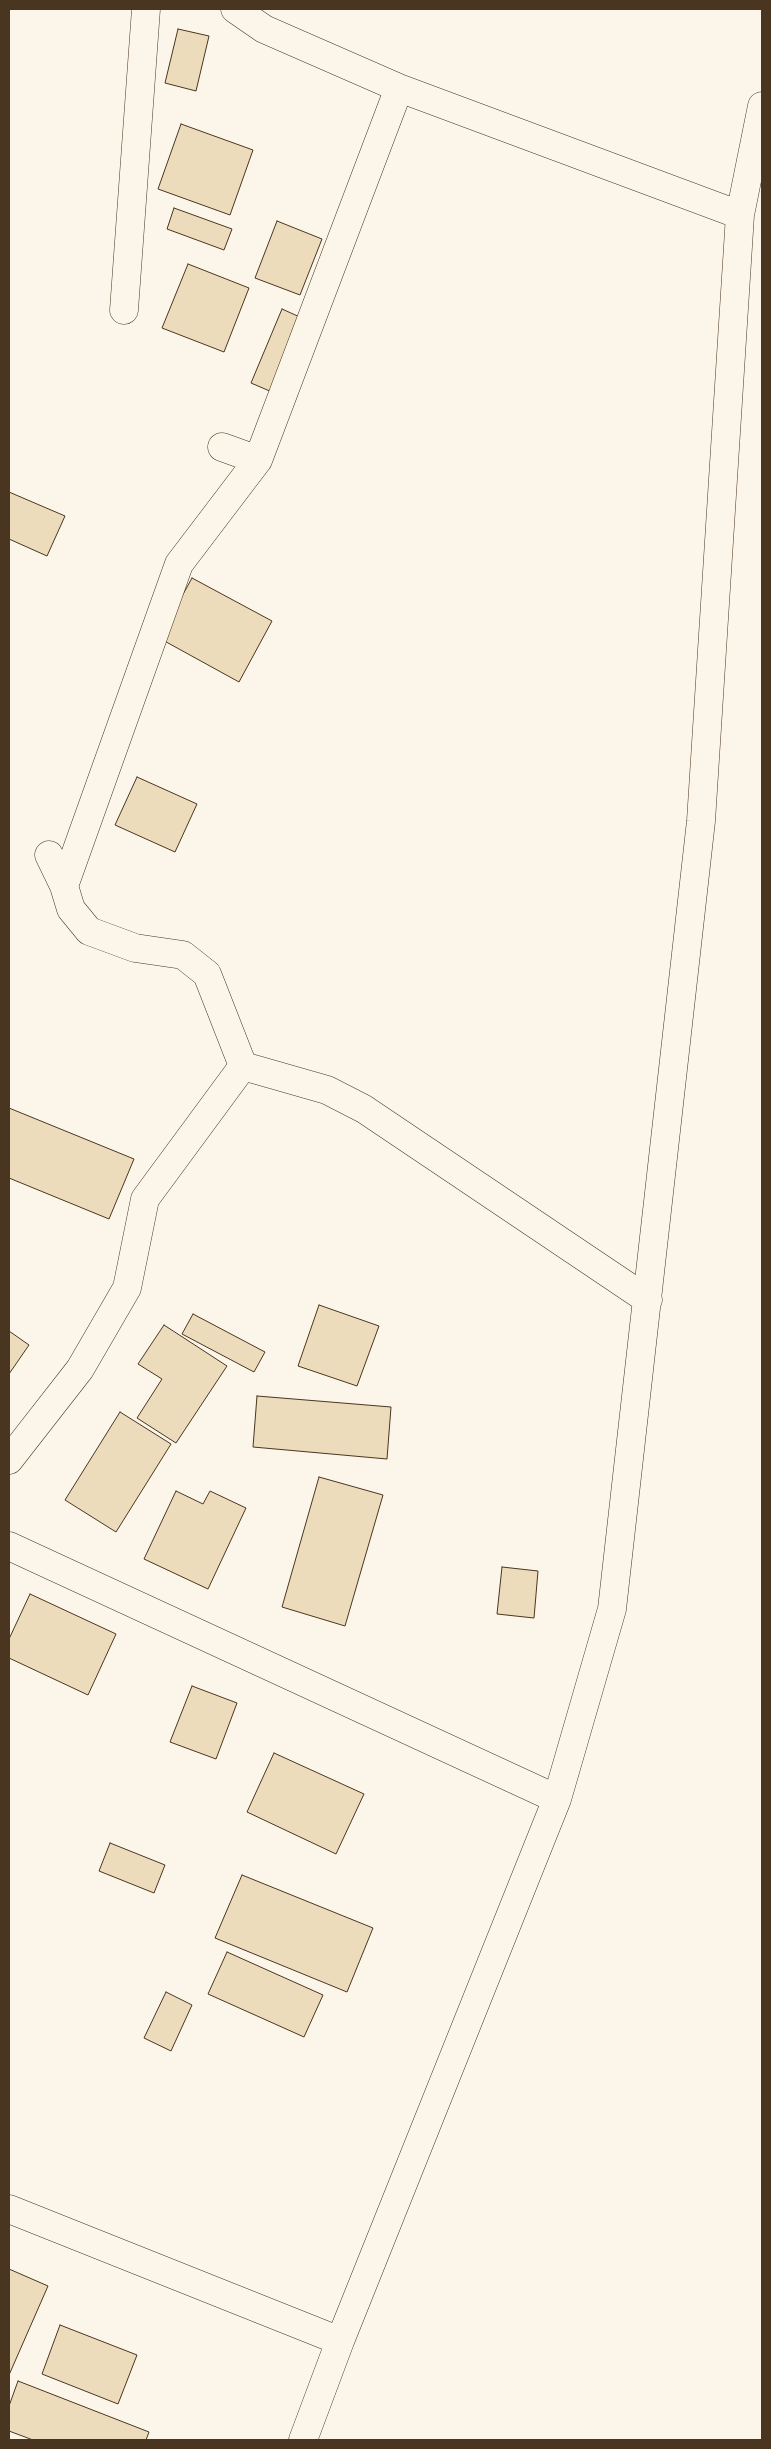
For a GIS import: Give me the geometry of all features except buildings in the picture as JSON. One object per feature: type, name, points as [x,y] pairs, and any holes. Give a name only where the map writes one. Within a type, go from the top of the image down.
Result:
[{"type":"street","points":[[124,310],[146,9]]},
{"type":"street","points":[[236,9],[264,29],[399,88],[740,215]]},
{"type":"street","points":[[64,886],[179,564],[258,460],[399,88]]},
{"type":"street","points":[[303,2440],[340,2341],[557,1799],[612,1608],[701,821],[740,215],[762,106]]},
{"type":"street","points":[[222,447],[258,460]]},
{"type":"street","points":[[49,855],[64,886],[71,909],[89,932],[136,948],[183,956],[207,974],[243,1066]]},
{"type":"street","points":[[243,1066],[327,1090],[364,1109],[648,1300]]},
{"type":"street","points":[[9,1460],[80,1369],[127,1288],[145,1199],[243,1066]]},
{"type":"street","points":[[9,1546],[557,1799]]},
{"type":"street","points":[[9,2209],[340,2341]]}]
